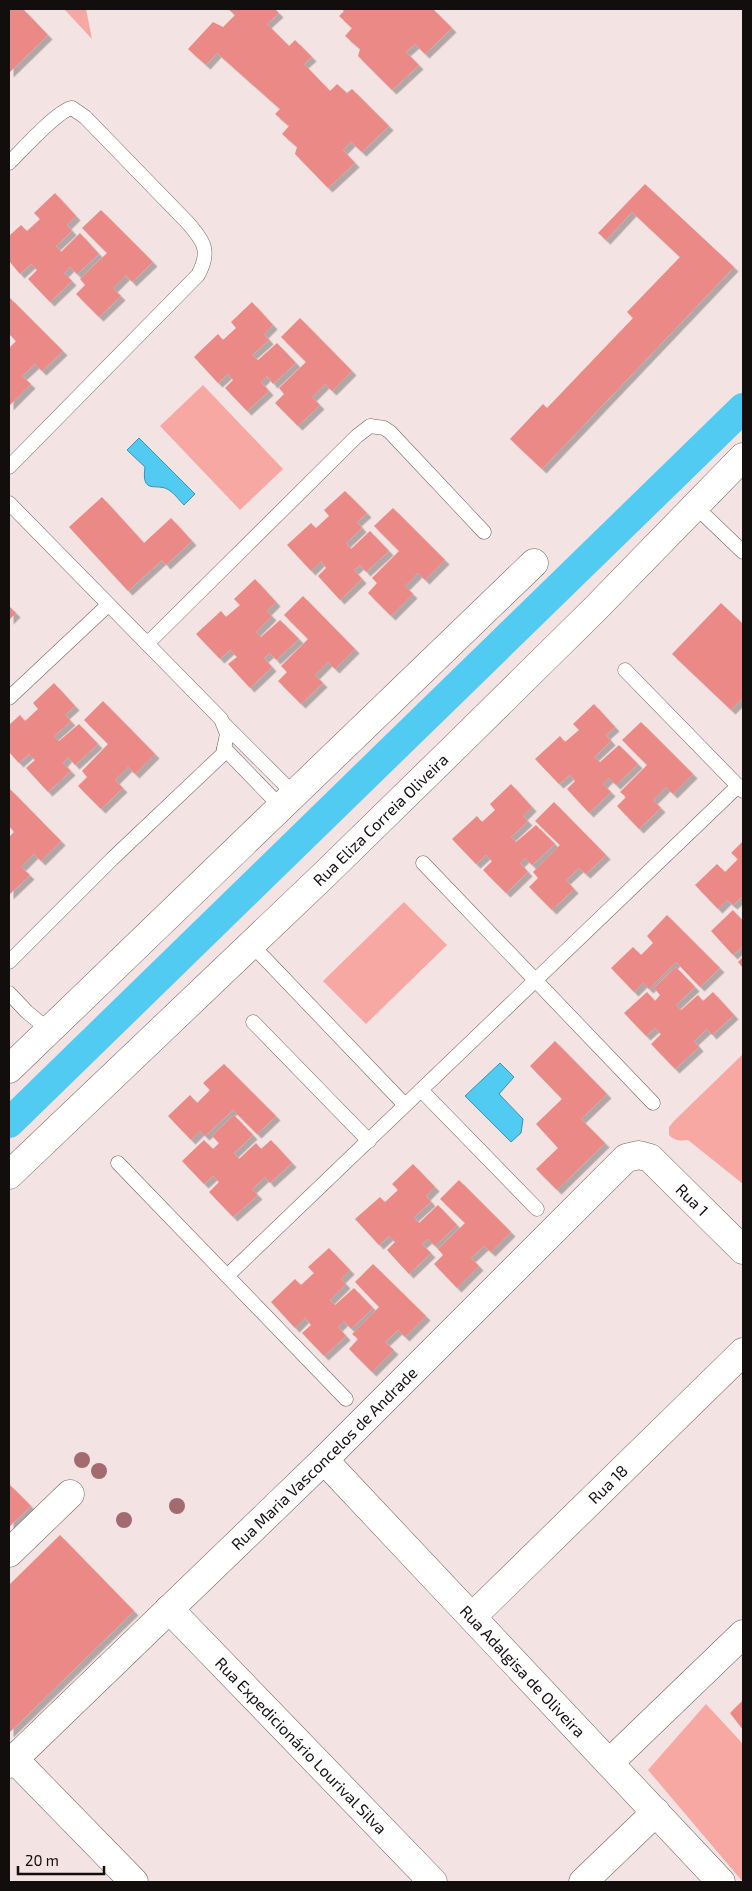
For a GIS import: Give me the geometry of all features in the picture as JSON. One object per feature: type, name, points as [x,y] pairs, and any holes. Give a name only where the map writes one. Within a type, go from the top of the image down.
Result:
[{"type":"street","name":"Rua Eliza Correia Oliveira","points":[[9,1175],[251,944],[595,609],[743,457]]},
{"type":"street","points":[[9,1069],[534,563]]},
{"type":"street","name":"Rua 1","points":[[639,1155],[656,1162],[743,1250]]},
{"type":"street","name":"Rua Maria Vasconcelos de Andrade","points":[[12,1761],[324,1460],[620,1162],[626,1158],[639,1155]]},
{"type":"street","name":"Rua 18","points":[[472,1617],[743,1352]]},
{"type":"street","name":"Rua Adalgisa de Oliveira","points":[[324,1460],[721,1882]]},
{"type":"street","points":[[9,1553],[70,1494]]},
{"type":"street","name":"Rua Expedicionário Lourival Silva","points":[[169,1609],[433,1882]]},
{"type":"street","points":[[609,1763],[743,1634]]},
{"type":"street","points":[[12,1761],[134,1882]]},
{"type":"street","points":[[583,1882],[656,1812]]},
{"type":"lane","points":[[9,163],[66,109],[72,108],[78,111],[200,236],[204,245],[205,263],[198,275],[9,467]]},
{"type":"lane","points":[[147,644],[357,436],[370,426],[384,428],[390,432],[484,532]]},
{"type":"lane","points":[[9,503],[224,723],[288,800]]},
{"type":"lane","points":[[695,506],[743,552]]},
{"type":"lane","points":[[9,698],[108,605]]},
{"type":"lane","points":[[227,1276],[535,981],[741,788],[625,670]]},
{"type":"lane","points":[[9,962],[112,859],[223,754],[227,734],[224,723]]},
{"type":"lane","points":[[224,748],[288,800]]},
{"type":"lane","points":[[423,862],[653,1103]]},
{"type":"lane","points":[[251,944],[405,1105]]},
{"type":"lane","points":[[9,993],[27,1012],[49,1030]]},
{"type":"lane","points":[[253,1022],[369,1141]]},
{"type":"lane","points":[[422,1090],[537,1209]]},
{"type":"lane","points":[[118,1164],[346,1399]]},
{"type":"shaded area","points":[[64,9],[86,9],[92,39]]},
{"type":"shaded area","points":[[203,385],[283,469],[240,510],[160,426]]},
{"type":"shaded area","points":[[404,902],[447,945],[366,1024],[323,981]]},
{"type":"shaded area","points":[[743,1054],[743,1184],[688,1140],[678,1140],[671,1137],[669,1135],[669,1127]]},
{"type":"shaded area","points":[[706,1704],[743,1744],[743,1882],[648,1770]]},
{"type":"water","points":[[139,438],[195,494],[184,505],[169,490],[148,485],[145,482],[145,467],[127,450]]},
{"type":"water","points":[[500,1063],[514,1077],[499,1094],[523,1119],[521,1133],[511,1142],[465,1096]]},
{"type":"building","points":[[9,9],[23,9],[48,35],[9,73]]},
{"type":"building","points":[[228,9],[275,9],[279,13],[267,24],[289,46],[295,40],[312,57],[304,64],[330,91],[337,84],[347,93],[352,89],[389,126],[362,152],[351,142],[343,150],[355,163],[328,188],[295,154],[297,147],[282,134],[289,126],[275,114],[280,109],[217,53],[206,65],[188,49],[213,22],[223,27],[235,15]]},
{"type":"building","points":[[341,9],[433,9],[452,28],[425,54],[415,44],[406,52],[419,65],[392,90],[358,56],[360,49],[345,36],[352,28],[339,16],[344,11]]},
{"type":"building","points":[[645,184],[734,267],[542,469],[510,439],[543,404],[547,408],[633,318],[627,312],[680,257],[632,212],[606,240],[598,233]]},
{"type":"building","points":[[55,193],[76,216],[67,225],[72,231],[56,246],[61,252],[80,233],[99,254],[77,274],[70,267],[64,273],[72,281],[50,302],[28,279],[37,270],[31,264],[20,274],[9,261],[9,236],[21,225],[27,231],[40,219],[34,213]]},
{"type":"building","points":[[101,210],[153,262],[132,282],[126,275],[113,288],[121,296],[99,317],[76,294],[85,285],[80,279],[107,253],[82,228]]},
{"type":"building","points":[[10,298],[63,351],[42,371],[35,364],[22,376],[31,384],[9,406],[9,348],[16,341],[9,334]]},
{"type":"building","points":[[252,302],[273,325],[264,334],[269,340],[252,355],[258,360],[277,343],[296,363],[273,384],[267,376],[261,382],[269,391],[247,411],[225,388],[233,380],[228,374],[218,383],[194,357],[218,334],[223,340],[236,328],[231,322]]},
{"type":"building","points":[[300,318],[352,371],[332,391],[325,384],[312,397],[320,405],[298,426],[275,403],[284,394],[279,388],[306,362],[281,337]]},
{"type":"building","points":[[345,491],[367,513],[357,522],[362,528],[346,543],[351,549],[370,531],[389,551],[366,572],[360,565],[354,570],[362,579],[340,600],[318,576],[326,568],[321,561],[311,571],[287,545],[311,523],[316,528],[329,516],[324,510]]},
{"type":"building","points":[[102,497],[144,543],[171,518],[192,541],[166,565],[162,560],[128,591],[69,527]]},
{"type":"building","points":[[393,508],[445,560],[425,580],[418,573],[405,586],[413,594],[391,616],[368,593],[377,583],[372,578],[399,551],[374,526]]},
{"type":"building","points":[[255,579],[276,602],[267,611],[272,616],[256,632],[261,637],[280,620],[299,639],[276,660],[270,653],[264,658],[272,667],[250,688],[228,664],[237,657],[230,650],[220,659],[196,634],[221,611],[226,617],[240,605],[234,599]]},
{"type":"building","points":[[303,596],[355,649],[335,669],[328,662],[315,675],[323,683],[301,704],[278,681],[287,672],[281,666],[308,639],[284,615]]},
{"type":"building","points":[[721,603],[743,624],[743,698],[731,710],[672,654]]},
{"type":"building","points":[[9,606],[16,613],[9,620]]},
{"type":"building","points":[[54,683],[75,706],[65,715],[71,721],[54,736],[59,741],[79,724],[98,744],[75,765],[68,757],[63,763],[71,771],[48,792],[26,768],[35,760],[29,754],[19,763],[9,752],[9,725],[20,715],[25,721],[38,709],[33,703]]},
{"type":"building","points":[[103,701],[155,754],[135,774],[128,767],[115,780],[123,788],[101,809],[78,786],[87,777],[82,771],[108,744],[84,720]]},
{"type":"building","points":[[594,704],[615,727],[606,735],[611,741],[594,757],[600,762],[619,745],[638,764],[616,785],[609,778],[603,784],[611,792],[589,813],[567,789],[575,781],[570,775],[559,784],[535,759],[560,736],[565,742],[579,730],[573,724]]},
{"type":"building","points":[[641,722],[693,774],[673,794],[666,787],[653,800],[661,808],[639,829],[617,806],[626,797],[620,792],[647,765],[622,740]]},
{"type":"building","points":[[511,784],[532,807],[523,816],[528,821],[511,837],[516,842],[536,825],[555,844],[532,865],[525,858],[520,863],[528,872],[506,893],[483,870],[492,861],[486,855],[476,864],[452,839],[477,816],[482,822],[495,810],[490,804]]},
{"type":"building","points":[[9,788],[61,841],[41,861],[34,854],[21,867],[30,875],[9,895],[9,837],[14,832],[9,826]]},
{"type":"building","points":[[554,802],[606,855],[586,874],[579,868],[566,880],[574,889],[552,910],[529,887],[538,878],[533,872],[560,845],[535,821]]},
{"type":"building","points":[[743,841],[743,896],[733,905],[727,900],[718,909],[695,885],[717,864],[725,872],[738,859],[731,853]]},
{"type":"building","points":[[733,910],[741,919],[743,918],[743,948],[733,955],[711,931]]},
{"type":"building","points":[[667,915],[720,968],[700,987],[676,962],[649,989],[643,983],[634,992],[611,968],[633,947],[641,955],[653,943],[647,936]]},
{"type":"building","points":[[743,957],[743,968],[738,962]]},
{"type":"building","points":[[676,967],[695,987],[676,1005],[681,1010],[698,995],[703,1001],[713,992],[734,1015],[712,1035],[707,1029],[694,1041],[699,1047],[675,1069],[651,1044],[661,1034],[655,1028],[646,1036],[624,1013],[647,992],[655,1001],[660,995],[654,988]]},
{"type":"building","points":[[555,1041],[607,1094],[581,1119],[605,1143],[557,1190],[536,1169],[558,1148],[536,1124],[562,1099],[530,1066]]},
{"type":"building","points":[[224,1064],[276,1116],[257,1134],[233,1110],[205,1136],[200,1131],[191,1140],[168,1116],[190,1095],[197,1103],[210,1090],[203,1083]]},
{"type":"building","points":[[234,1115],[253,1135],[234,1153],[239,1159],[256,1143],[261,1149],[271,1140],[292,1163],[270,1183],[265,1177],[252,1189],[258,1195],[233,1217],[209,1192],[219,1182],[213,1176],[204,1184],[182,1161],[204,1140],[213,1149],[219,1143],[212,1136]]},
{"type":"building","points":[[413,1164],[435,1187],[426,1196],[431,1202],[414,1217],[419,1223],[438,1205],[457,1225],[435,1246],[428,1239],[422,1244],[431,1253],[409,1274],[387,1250],[395,1242],[389,1236],[379,1245],[355,1219],[380,1197],[385,1202],[398,1190],[392,1184]]},
{"type":"building","points":[[459,1180],[511,1232],[491,1252],[484,1246],[471,1258],[479,1266],[457,1288],[434,1264],[443,1255],[438,1249],[465,1223],[440,1199]]},
{"type":"building","points":[[329,1248],[350,1270],[341,1279],[346,1284],[330,1300],[335,1305],[354,1288],[373,1308],[351,1329],[344,1321],[338,1327],[346,1336],[324,1356],[302,1333],[311,1325],[305,1318],[295,1328],[271,1302],[295,1279],[301,1285],[314,1273],[308,1267]]},
{"type":"building","points":[[373,1264],[426,1316],[405,1337],[398,1330],[385,1342],[394,1350],[372,1372],[349,1349],[358,1339],[352,1334],[379,1307],[355,1282]]},
{"type":"building","points":[[9,1484],[31,1506],[9,1527]]},
{"type":"building","points":[[60,1535],[134,1611],[9,1733],[9,1585]]},
{"type":"building","points":[[743,1700],[743,1730],[730,1713]]},
{"type":"waterway","points":[[9,1123],[743,408]]}]
